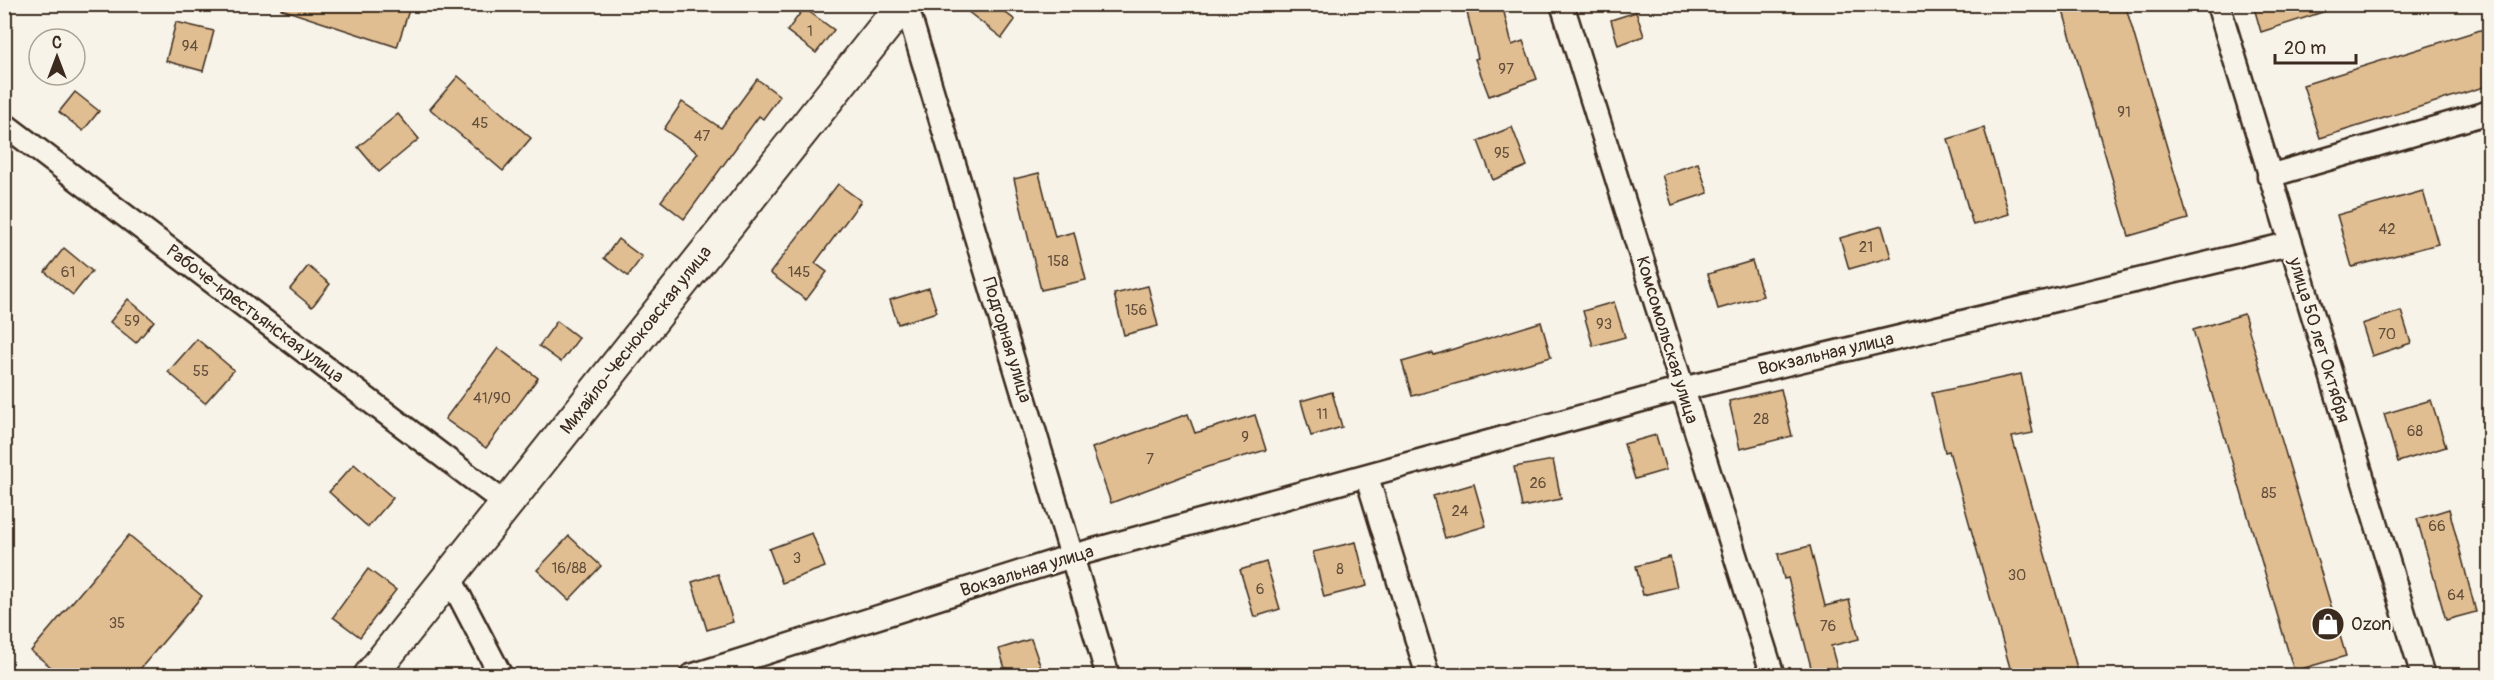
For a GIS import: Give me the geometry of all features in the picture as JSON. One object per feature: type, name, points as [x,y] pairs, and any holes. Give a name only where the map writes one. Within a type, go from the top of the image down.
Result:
[{"type":"main road","name":"Михайло-Чесноковская улица","points":[[370,675],[450,578],[506,504],[904,4]]},
{"type":"street","name":"Подгорная улица","points":[[904,4],[1108,675]]},
{"type":"street","name":"Комсомольская улица","points":[[1562,4],[1773,675]]},
{"type":"street","name":"улица 50 лет Октября","points":[[2218,4],[2289,244],[2423,675]]},
{"type":"street","points":[[2269,176],[2490,112]]},
{"type":"street","name":"Рабоче-крестьянская улица","points":[[4,124],[506,504]]},
{"type":"street","name":"Вокзальная улица","points":[[692,675],[748,667],[1072,556],[1682,389],[2289,244]]},
{"type":"street","points":[[1367,477],[1428,675]]},
{"type":"street","points":[[450,578],[501,675]]},
{"type":"building","points":[[281,4],[411,4],[397,47],[281,9]]},
{"type":"building","points":[[958,4],[994,4],[1015,20],[1002,38]]},
{"type":"building","points":[[1465,4],[1502,4],[1512,45],[1523,41],[1537,79],[1489,96],[1475,59],[1478,58]]},
{"type":"building","points":[[2061,4],[2125,4],[2188,219],[2129,236]]},
{"type":"building","points":[[2253,4],[2331,4],[2332,9],[2261,32]]},
{"type":"building","points":[[804,8],[834,30],[816,53],[787,31]]},
{"type":"building","points":[[1636,12],[1644,36],[1618,45],[1611,20]]},
{"type":"building","points":[[176,22],[214,31],[203,71],[166,61]]},
{"type":"building","points":[[2490,27],[2490,85],[2320,138],[2303,85]]},
{"type":"building","points":[[458,76],[531,138],[503,171],[430,109]]},
{"type":"building","points":[[757,79],[780,96],[763,119],[759,116],[684,219],[661,201],[698,153],[664,129],[682,102],[721,128]]},
{"type":"building","points":[[75,92],[99,111],[83,131],[59,112]]},
{"type":"building","points":[[398,114],[419,139],[379,172],[358,147]]},
{"type":"building","points":[[1512,127],[1527,166],[1493,180],[1478,141]]},
{"type":"building","points":[[1984,128],[2009,214],[1973,225],[1948,139]]},
{"type":"building","points":[[1698,163],[1708,193],[1672,205],[1662,175]]},
{"type":"building","points":[[1039,173],[1055,237],[1074,232],[1086,280],[1041,290],[1014,179]]},
{"type":"building","points":[[838,184],[861,201],[815,263],[827,272],[806,300],[770,273]]},
{"type":"building","points":[[2423,191],[2438,244],[2352,267],[2337,215]]},
{"type":"building","points":[[1882,226],[1891,257],[1849,269],[1840,238]]},
{"type":"building","points":[[618,239],[642,257],[628,276],[604,258]]},
{"type":"building","points":[[64,248],[92,271],[73,295],[45,272]]},
{"type":"building","points":[[1752,261],[1763,296],[1718,309],[1708,274]]},
{"type":"building","points":[[308,266],[330,284],[312,307],[290,289]]},
{"type":"building","points":[[1148,286],[1158,326],[1124,335],[1114,294]]},
{"type":"building","points":[[929,288],[937,312],[898,324],[890,300]]},
{"type":"building","points":[[128,299],[154,321],[136,343],[110,322]]},
{"type":"building","points":[[1614,302],[1625,337],[1593,346],[1583,311]]},
{"type":"building","points":[[2401,311],[2411,343],[2372,356],[2362,324]]},
{"type":"building","points":[[2244,314],[2346,656],[2294,671],[2193,330]]},
{"type":"building","points":[[557,321],[579,338],[561,362],[539,346]]},
{"type":"building","points":[[1541,322],[1551,357],[1412,396],[1402,362],[1433,353],[1434,355]]},
{"type":"building","points":[[197,339],[234,370],[205,403],[168,372]]},
{"type":"building","points":[[498,348],[538,378],[486,448],[445,419]]},
{"type":"building","points":[[2021,374],[2033,433],[2012,437],[2079,675],[2012,675],[1949,451],[1945,452],[1932,393]]},
{"type":"building","points":[[1781,389],[1792,436],[1740,449],[1729,401]]},
{"type":"building","points":[[1332,392],[1342,427],[1311,436],[1301,401]]},
{"type":"building","points":[[2431,400],[2446,447],[2398,462],[2384,414]]},
{"type":"building","points":[[1188,414],[1195,433],[1255,415],[1266,450],[1207,467],[1111,503],[1092,448]]},
{"type":"building","points":[[1656,435],[1666,470],[1635,479],[1624,444]]},
{"type":"building","points":[[1553,460],[1561,499],[1522,507],[1514,467]]},
{"type":"building","points":[[354,464],[393,498],[368,527],[329,492]]},
{"type":"building","points":[[1474,484],[1486,526],[1445,538],[1433,496]]},
{"type":"building","points":[[2449,509],[2476,612],[2446,620],[2417,519]]},
{"type":"building","points":[[812,533],[825,567],[782,583],[769,549]]},
{"type":"building","points":[[129,535],[202,596],[135,675],[61,675],[31,651]]},
{"type":"building","points":[[569,536],[601,566],[569,600],[537,570]]},
{"type":"building","points":[[1356,542],[1367,586],[1324,597],[1313,552]]},
{"type":"building","points":[[1810,546],[1825,606],[1849,600],[1859,639],[1831,646],[1839,675],[1813,675],[1788,578],[1784,579],[1778,554]]},
{"type":"building","points":[[1670,557],[1677,587],[1643,595],[1636,566]]},
{"type":"building","points":[[1266,562],[1280,609],[1254,617],[1240,570]]},
{"type":"building","points":[[368,569],[396,590],[360,637],[333,617]]},
{"type":"building","points":[[718,574],[733,622],[707,630],[692,582]]},
{"type":"building","points":[[1031,639],[1041,668],[1020,675],[1007,675],[999,649]]},
{"type":"place","name":"Ozon","points":[[2328,624]]}]
